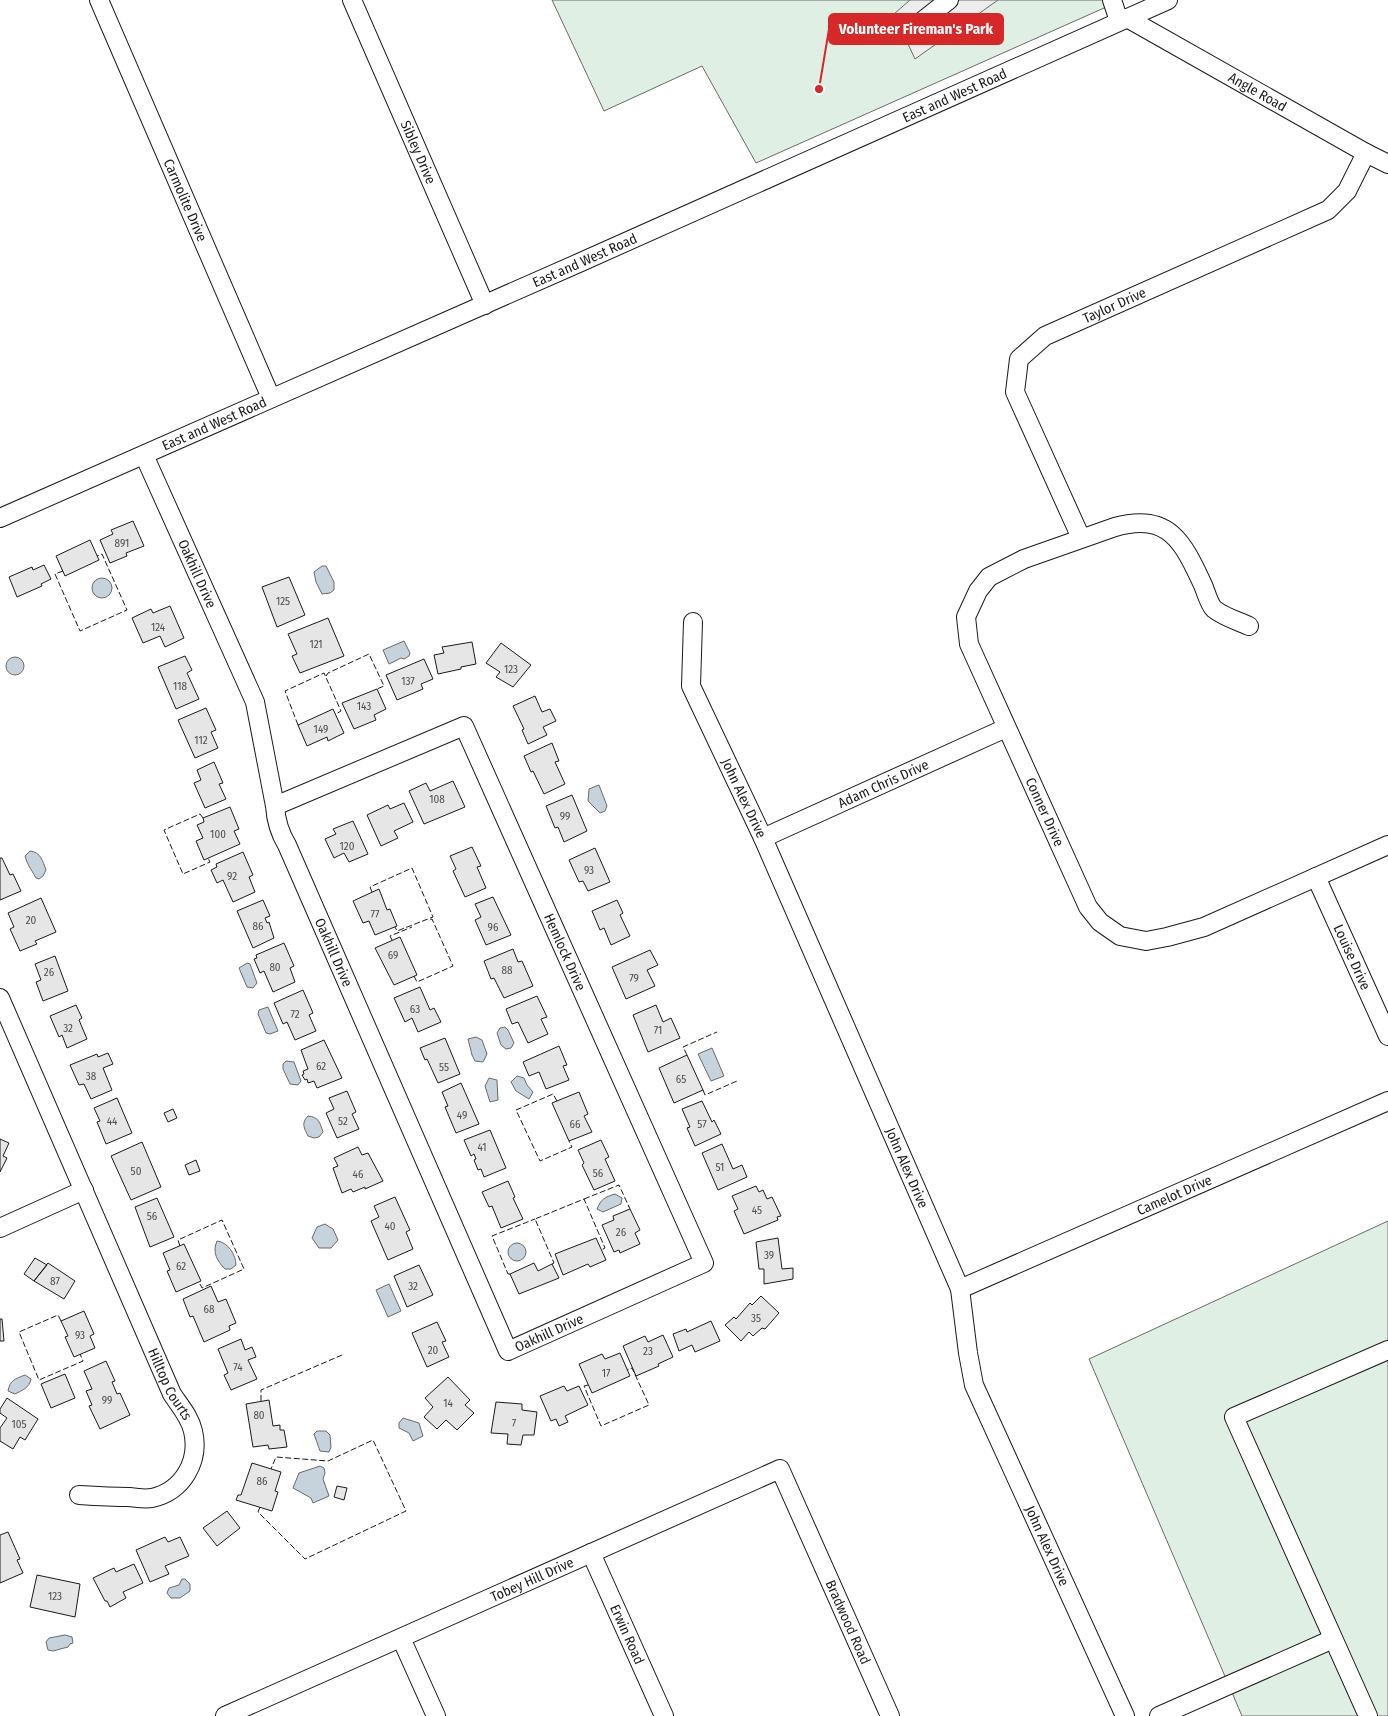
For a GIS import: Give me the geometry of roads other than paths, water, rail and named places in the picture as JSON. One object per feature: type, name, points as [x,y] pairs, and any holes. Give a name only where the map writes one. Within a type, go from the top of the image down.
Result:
[{"type":"street","name":"Carmolite Drive","points":[[99,0],[271,398]]},
{"type":"street","name":"Sibley Drive","points":[[352,0],[485,305]]},
{"type":"street","points":[[912,29],[949,0]]},
{"type":"street","points":[[1112,0],[1123,20]]},
{"type":"street","name":"East and West Road","points":[[0,518],[485,305],[1168,0]]},
{"type":"street","name":"Angle Road","points":[[1123,20],[1388,164]]},
{"type":"street","name":"Taylor Drive","points":[[1081,538],[1015,392],[1019,359],[1045,336],[1328,210],[1347,191],[1366,153]]},
{"type":"street","name":"Oakhill Drive","points":[[144,454],[255,702],[275,806],[275,818],[280,832],[508,1351],[600,1310]]},
{"type":"street","name":"Conner Drive","points":[[1249,626],[1213,608],[1182,544],[1171,533],[1157,526],[1144,523],[1130,523],[1081,538],[1024,559],[989,577],[978,591],[966,617],[969,644],[1088,907],[1100,922],[1120,936],[1146,941],[1167,937],[1204,926],[1388,845]]},
{"type":"street","name":"John Alex Drive","points":[[693,622],[690,686],[763,838],[960,1289],[974,1385],[1125,1716]]},
{"type":"street","name":"Hemlock Drive","points":[[275,806],[464,726],[704,1263],[600,1310]]},
{"type":"street","name":"Adam Chris Drive","points":[[763,838],[1006,728]]},
{"type":"street","name":"Louise Drive","points":[[1316,877],[1388,1036]]},
{"type":"street","name":"Hilltop Courts","points":[[0,998],[172,1394],[188,1417],[193,1430],[194,1456],[190,1468],[181,1481],[166,1493],[150,1498],[79,1495]]},
{"type":"street","name":"Camelot Drive","points":[[960,1289],[1388,1101]]},
{"type":"street","points":[[0,1228],[84,1190]]},
{"type":"street","points":[[1368,1716],[1234,1417],[1388,1350]]},
{"type":"street","name":"Tobey Hill Drive","points":[[225,1716],[780,1469],[806,1528]]},
{"type":"street","name":"Bradwood Road","points":[[806,1528],[890,1716]]},
{"type":"street","name":"Erwin Road","points":[[591,1553],[664,1716]]},
{"type":"street","points":[[401,1638],[436,1716]]},
{"type":"street","points":[[1159,1716],[1333,1639]]},
{"type":"place","name":"Volunteer Fireman's Park","points":[[819,89]]}]
